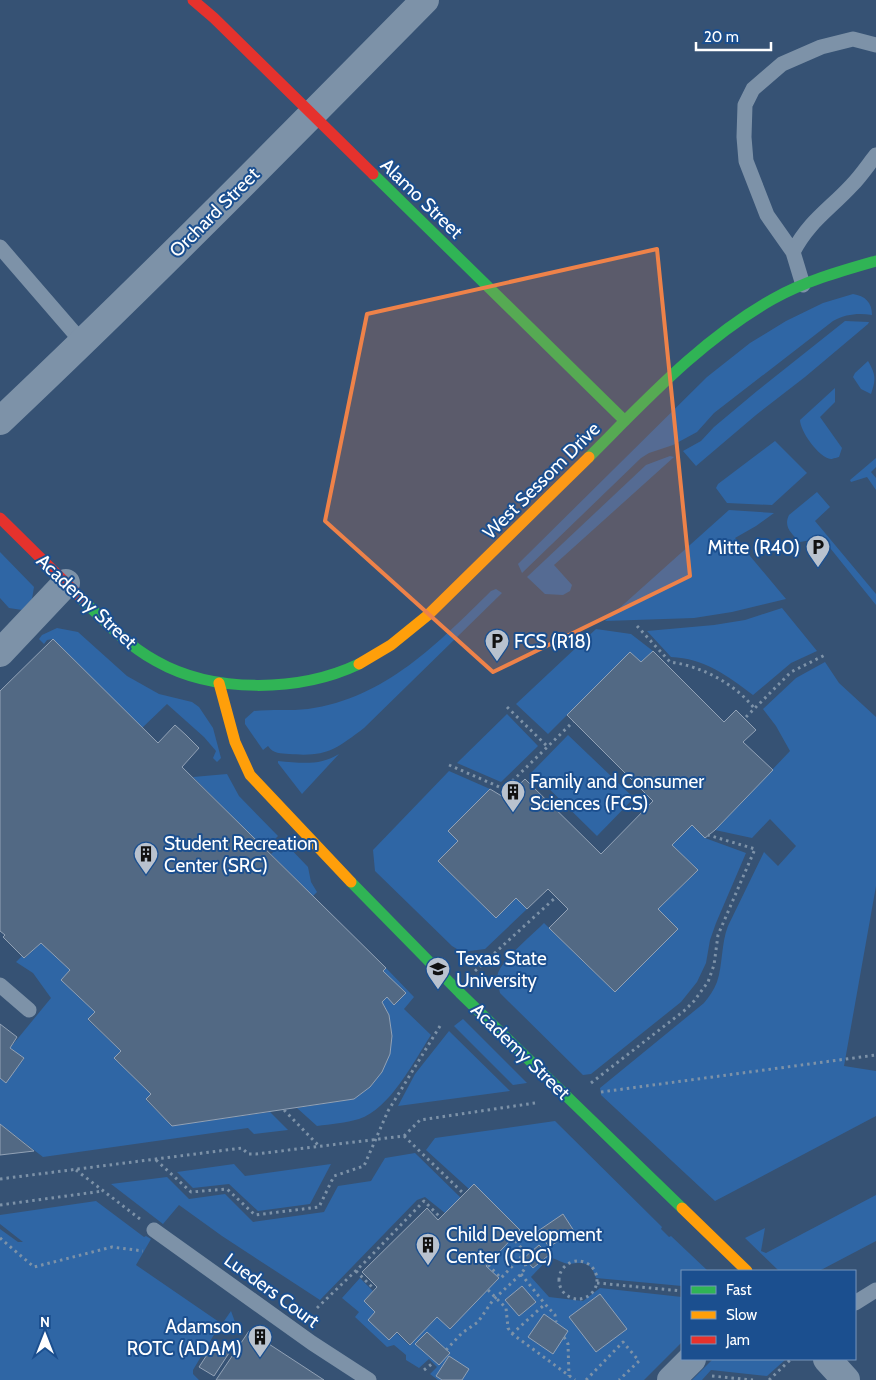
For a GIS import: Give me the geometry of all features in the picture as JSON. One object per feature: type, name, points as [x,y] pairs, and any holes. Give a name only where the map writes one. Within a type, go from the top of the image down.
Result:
[{"type":"street","name":"Alamo Street","points":[[193,0],[214,18],[625,421]]},
{"type":"street","name":"Orchard Street","points":[[0,421],[83,342],[425,0]]},
{"type":"street","name":"West Sessom Drive","points":[[219,683],[303,682],[336,674],[367,661],[407,634],[449,595],[625,421],[690,358],[715,337],[772,300],[803,285],[838,271],[876,262]]},
{"type":"street","name":"Academy Street","points":[[0,518],[123,638],[138,650],[178,672],[219,683],[230,729],[242,763],[250,775],[316,847],[453,986],[746,1270]]},
{"type":"street","points":[[0,653],[66,583]]},
{"type":"street","points":[[828,1360],[846,1380]]},
{"type":"street","points":[[671,1380],[701,1367]]},
{"type":"lane","points":[[803,285],[793,252],[767,215],[746,161],[744,137],[746,105],[753,88],[782,64],[820,47],[853,40],[876,45]]},
{"type":"lane","points":[[793,252],[801,236],[852,185],[876,154]]},
{"type":"lane","points":[[0,247],[83,342]]},
{"type":"lane","points":[[0,985],[30,1010]]},
{"type":"lane","name":"Lueders Court","points":[[154,1230],[312,1343],[369,1380]]},
{"type":"lane","points":[[856,1302],[876,1290]]},
{"type":"path","points":[[637,626],[670,662],[682,664],[713,676],[740,694],[754,708]]},
{"type":"path","points":[[746,717],[791,672],[825,655]]},
{"type":"path","points":[[507,707],[548,746]]},
{"type":"path","points":[[449,765],[504,789],[573,722]]},
{"type":"path","points":[[569,1097],[586,1087],[685,1010],[708,982],[714,965],[718,934],[755,849],[708,835]]},
{"type":"path","points":[[473,973],[556,897]]},
{"type":"path","points":[[156,1159],[191,1192],[227,1188],[255,1215],[319,1207],[334,1176],[364,1166],[388,1111],[440,1026]]},
{"type":"path","points":[[0,1180],[242,1148],[248,1154],[256,1154],[404,1136],[420,1120],[592,1093],[876,1054]]},
{"type":"path","points":[[284,1110],[321,1147]]},
{"type":"path","points":[[404,1136],[464,1194]]},
{"type":"path","points":[[75,1170],[154,1230]]},
{"type":"path","points":[[0,1205],[104,1191]]},
{"type":"path","points":[[317,1308],[424,1201],[441,1218]]},
{"type":"path","points":[[0,1238],[34,1267],[112,1247],[143,1251]]},
{"type":"path","points":[[446,1350],[462,1333],[478,1322],[496,1297],[526,1267],[523,1255],[524,1250],[513,1238]]},
{"type":"path","points":[[488,1265],[501,1278],[523,1255]]},
{"type":"path","points":[[574,1262],[580,1262],[591,1267],[595,1272],[597,1283],[585,1298],[572,1298],[562,1290],[559,1278],[564,1268],[574,1262]]},
{"type":"path","points":[[356,1270],[374,1289]]},
{"type":"path","points":[[521,1274],[555,1315],[556,1322]]},
{"type":"path","points":[[597,1283],[681,1292]]},
{"type":"path","points":[[488,1290],[506,1308],[508,1328],[512,1334],[575,1380]]},
{"type":"path","points":[[512,1334],[545,1304]]},
{"type":"path","points":[[564,1337],[568,1344],[569,1376]]},
{"type":"path","points":[[586,1380],[623,1342],[640,1361],[619,1380]]},
{"type":"path","points":[[769,1380],[790,1360]]},
{"type":"path","points":[[424,1370],[433,1363]]},
{"type":"path","points":[[701,1367],[753,1380]]},
{"type":"highlighted area","points":[[657,249],[690,576],[493,672],[325,521],[367,314]]},
{"type":"shaded area","points":[[853,294],[867,300],[871,307],[872,315],[852,315],[833,321],[714,413],[697,432],[673,445],[649,453],[641,458],[522,573],[518,564],[707,377],[750,343],[786,321],[823,303]]},
{"type":"shaded area","points":[[845,321],[869,322],[696,466],[683,451],[701,441],[714,427],[757,391]]},
{"type":"shaded area","points":[[868,361],[873,370],[874,377],[871,394],[861,389],[853,377]]},
{"type":"shaded area","points":[[835,388],[835,402],[820,417],[842,448],[839,457],[831,459],[821,454],[811,443],[803,431],[800,420]]},
{"type":"shaded area","points":[[775,441],[807,473],[772,505],[727,503],[716,488],[718,484]]},
{"type":"shaded area","points":[[670,456],[674,457],[554,565],[572,585],[570,591],[563,595],[545,594],[527,577],[646,465]]},
{"type":"shaded area","points":[[876,458],[876,467],[871,472],[876,478],[876,490],[867,477],[851,482],[850,480]]},
{"type":"shaded area","points":[[817,492],[830,507],[815,521],[876,594],[876,605],[822,538],[800,542],[789,530],[787,519],[789,515]]},
{"type":"shaded area","points":[[729,510],[774,513],[735,538],[786,599],[732,612],[694,618],[605,621]]},
{"type":"shaded area","points":[[0,552],[34,587],[32,599],[22,610],[9,608],[0,598]]},
{"type":"shaded area","points":[[496,589],[502,593],[364,728],[337,747],[321,753],[302,755],[277,753],[268,746],[263,750],[245,724],[245,719],[254,711],[308,709],[336,703],[386,681],[430,648],[491,591]]},
{"type":"shaded area","points":[[782,608],[817,651],[791,663],[753,695],[725,675],[705,664],[671,657],[647,631],[714,625],[745,620]]},
{"type":"shaded area","points":[[57,628],[78,632],[127,676],[159,694],[192,702],[199,707],[213,728],[221,758],[217,762],[213,758],[216,751],[204,737],[167,704],[142,728],[53,639],[47,640],[44,644],[39,639],[42,635]]},
{"type":"shaded area","points":[[596,629],[631,634],[653,651],[641,662],[630,652],[548,734],[516,704]]},
{"type":"shaded area","points":[[825,662],[839,683],[876,717],[876,886],[844,1066],[876,1071],[876,1116],[715,1201],[601,1095],[600,1088],[706,1001],[717,982],[728,926],[764,852],[778,866],[796,846],[770,819],[752,838],[715,830],[790,751],[776,726],[763,709],[796,678]]},
{"type":"shaded area","points":[[507,714],[538,746],[501,782],[457,763]]},
{"type":"shaded area","points":[[568,735],[634,798],[597,836],[532,772]]},
{"type":"shaded area","points":[[339,754],[302,794],[278,763],[278,761],[317,762]]},
{"type":"shaded area","points":[[449,771],[490,789],[449,831],[458,841],[438,861],[496,918],[516,898],[527,909],[485,949],[462,952],[452,946],[375,871],[373,850]]},
{"type":"shaded area","points":[[227,774],[239,796],[278,836],[265,849],[193,777]]},
{"type":"shaded area","points":[[692,825],[705,838],[746,853],[716,923],[710,940],[706,963],[697,982],[681,1002],[591,1074],[583,1075],[500,993],[497,981],[498,973],[512,954],[544,923],[615,992],[678,929],[658,909],[698,870],[672,845]]},
{"type":"shaded area","points":[[284,842],[308,867],[311,882],[317,892],[313,896],[271,854]]},
{"type":"shaded area","points":[[41,943],[70,970],[62,980],[95,1012],[88,1020],[121,1051],[114,1058],[151,1094],[146,1100],[172,1126],[270,1112],[288,1130],[254,1134],[248,1128],[43,1157],[0,1124],[0,1078],[6,1082],[24,1059],[10,1048],[51,998],[33,973],[16,962],[22,956],[25,958]]},
{"type":"shaded area","points":[[386,968],[414,997],[404,1009],[431,1035],[391,1095],[370,1114],[359,1119],[317,1126],[297,1108],[354,1099],[370,1087],[382,1072],[389,1015],[382,1002],[387,997],[405,993],[383,971]]},
{"type":"shaded area","points":[[463,1019],[527,1083],[513,1085],[454,1026]]},
{"type":"shaded area","points":[[449,1031],[510,1091],[398,1106],[415,1074]]},
{"type":"shaded area","points":[[555,1121],[662,1227],[661,1229],[669,1237],[671,1236],[707,1270],[681,1270],[681,1286],[596,1278],[592,1269],[586,1264],[568,1264],[550,1257],[531,1277],[549,1297],[583,1301],[600,1288],[681,1297],[681,1343],[644,1380],[438,1380],[430,1374],[437,1367],[429,1359],[419,1368],[406,1360],[406,1355],[394,1345],[387,1347],[355,1317],[359,1312],[342,1298],[360,1278],[373,1291],[364,1301],[409,1345],[437,1317],[450,1328],[498,1279],[486,1266],[520,1230],[469,1189],[426,1150],[435,1138]]},
{"type":"shaded area","points":[[415,1153],[461,1198],[445,1213],[425,1197],[417,1200],[320,1300],[222,1236],[179,1205],[163,1224],[111,1184],[167,1177],[189,1199],[225,1194],[253,1222],[324,1212],[338,1186],[371,1181],[385,1158]]},
{"type":"shaded area","points":[[234,1164],[245,1176],[331,1164],[310,1204],[258,1211],[229,1184],[193,1188],[177,1172]]},
{"type":"shaded area","points":[[876,1195],[876,1241],[821,1270],[778,1270],[745,1238],[765,1228],[761,1251],[766,1253]]},
{"type":"shaded area","points":[[96,1201],[144,1237],[146,1236],[151,1239],[136,1265],[222,1324],[231,1311],[239,1333],[215,1333],[193,1370],[193,1374],[199,1380],[0,1380],[0,1229],[18,1242],[23,1242],[0,1224],[0,1215]]},
{"type":"shaded area","points":[[712,1360],[785,1360],[767,1376],[711,1370],[702,1380],[692,1380]]},
{"type":"building","name":"Student Recreation Center (SRC)","points":[[53,639],[158,743],[175,725],[199,748],[182,767],[386,968],[383,971],[406,993],[394,1005],[387,997],[382,1002],[389,1015],[392,1036],[390,1054],[382,1072],[370,1087],[354,1099],[172,1126],[146,1099],[151,1094],[114,1058],[121,1051],[88,1019],[95,1012],[61,980],[70,970],[41,943],[24,958],[3,937],[5,935],[0,931],[0,691]]},
{"type":"building","name":"Family and Consumer Sciences (FCS)","points":[[653,651],[724,722],[736,710],[756,730],[743,742],[773,770],[705,838],[692,825],[672,845],[698,870],[658,909],[678,929],[615,992],[549,928],[568,909],[548,889],[527,909],[516,898],[496,918],[438,861],[458,841],[448,831],[490,789],[505,798],[525,779],[601,854],[653,801],[567,715],[630,652],[641,662]]},
{"type":"building","points":[[0,1024],[17,1037],[10,1048],[24,1058],[6,1083],[0,1078]]},
{"type":"building","points":[[0,1124],[34,1151],[0,1155]]},
{"type":"building","name":"Child Development Center (CDC)","points":[[474,1184],[520,1230],[486,1266],[499,1278],[450,1329],[437,1317],[410,1345],[397,1332],[389,1340],[368,1320],[375,1312],[364,1301],[377,1287],[362,1272],[427,1208],[438,1220]]},
{"type":"building","name":"Child Development Center (CDC)","points":[[563,1214],[574,1231],[549,1247],[538,1231]]},
{"type":"building","name":"Child Development Center (CDC)","points":[[539,1245],[549,1255],[533,1268],[524,1258]]},
{"type":"building","name":"Child Development Center (CDC)","points":[[522,1286],[536,1302],[519,1316],[505,1300]]},
{"type":"building","name":"Child Development Center (CDC)","points":[[600,1294],[627,1329],[596,1352],[569,1317]]},
{"type":"building","name":"Child Development Center (CDC)","points":[[544,1314],[568,1331],[553,1354],[528,1337]]},
{"type":"building","name":"Adamson ROTC (ADAM)","points":[[249,1331],[324,1380],[216,1380]]},
{"type":"building","points":[[427,1332],[450,1353],[439,1365],[415,1344]]},
{"type":"building","name":"Adamson ROTC (ADAM)","points":[[214,1344],[229,1353],[214,1376],[199,1367]]},
{"type":"building","points":[[449,1356],[469,1369],[462,1380],[442,1380],[436,1376]]},
{"type":"traffic: fast","points":[[373,174],[625,421]]},
{"type":"traffic: fast","points":[[589,457],[676,372],[722,333],[747,315],[773,299],[798,287],[876,261]]},
{"type":"traffic: fast","points":[[81,598],[116,632],[145,655],[179,672],[204,679],[230,684],[284,684],[311,680],[359,664]]},
{"type":"traffic: fast","points":[[351,882],[460,993],[682,1208]]},
{"type":"traffic: slow","points":[[359,664],[391,645],[428,615],[589,457]]},
{"type":"traffic: slow","points":[[219,683],[235,742],[250,775],[351,882]]},
{"type":"traffic: slow","points":[[682,1208],[746,1270]]},
{"type":"traffic: jam","points":[[193,0],[214,18],[373,174]]},
{"type":"traffic: jam","points":[[0,518],[81,598]]},
{"type":"place","name":"Mitte (R40)","points":[[818,568]]},
{"type":"place","name":"FCS (R18)","points":[[497,662]]},
{"type":"place","name":"Family and Consumer Sciences (FCS)","points":[[513,813]]},
{"type":"place","name":"Student Recreation Center (SRC)","points":[[146,875]]},
{"type":"place","name":"Texas State University","points":[[438,990]]},
{"type":"place","name":"Child Development Center (CDC)","points":[[428,1266]]},
{"type":"place","name":"Adamson ROTC (ADAM)","points":[[260,1358]]}]
